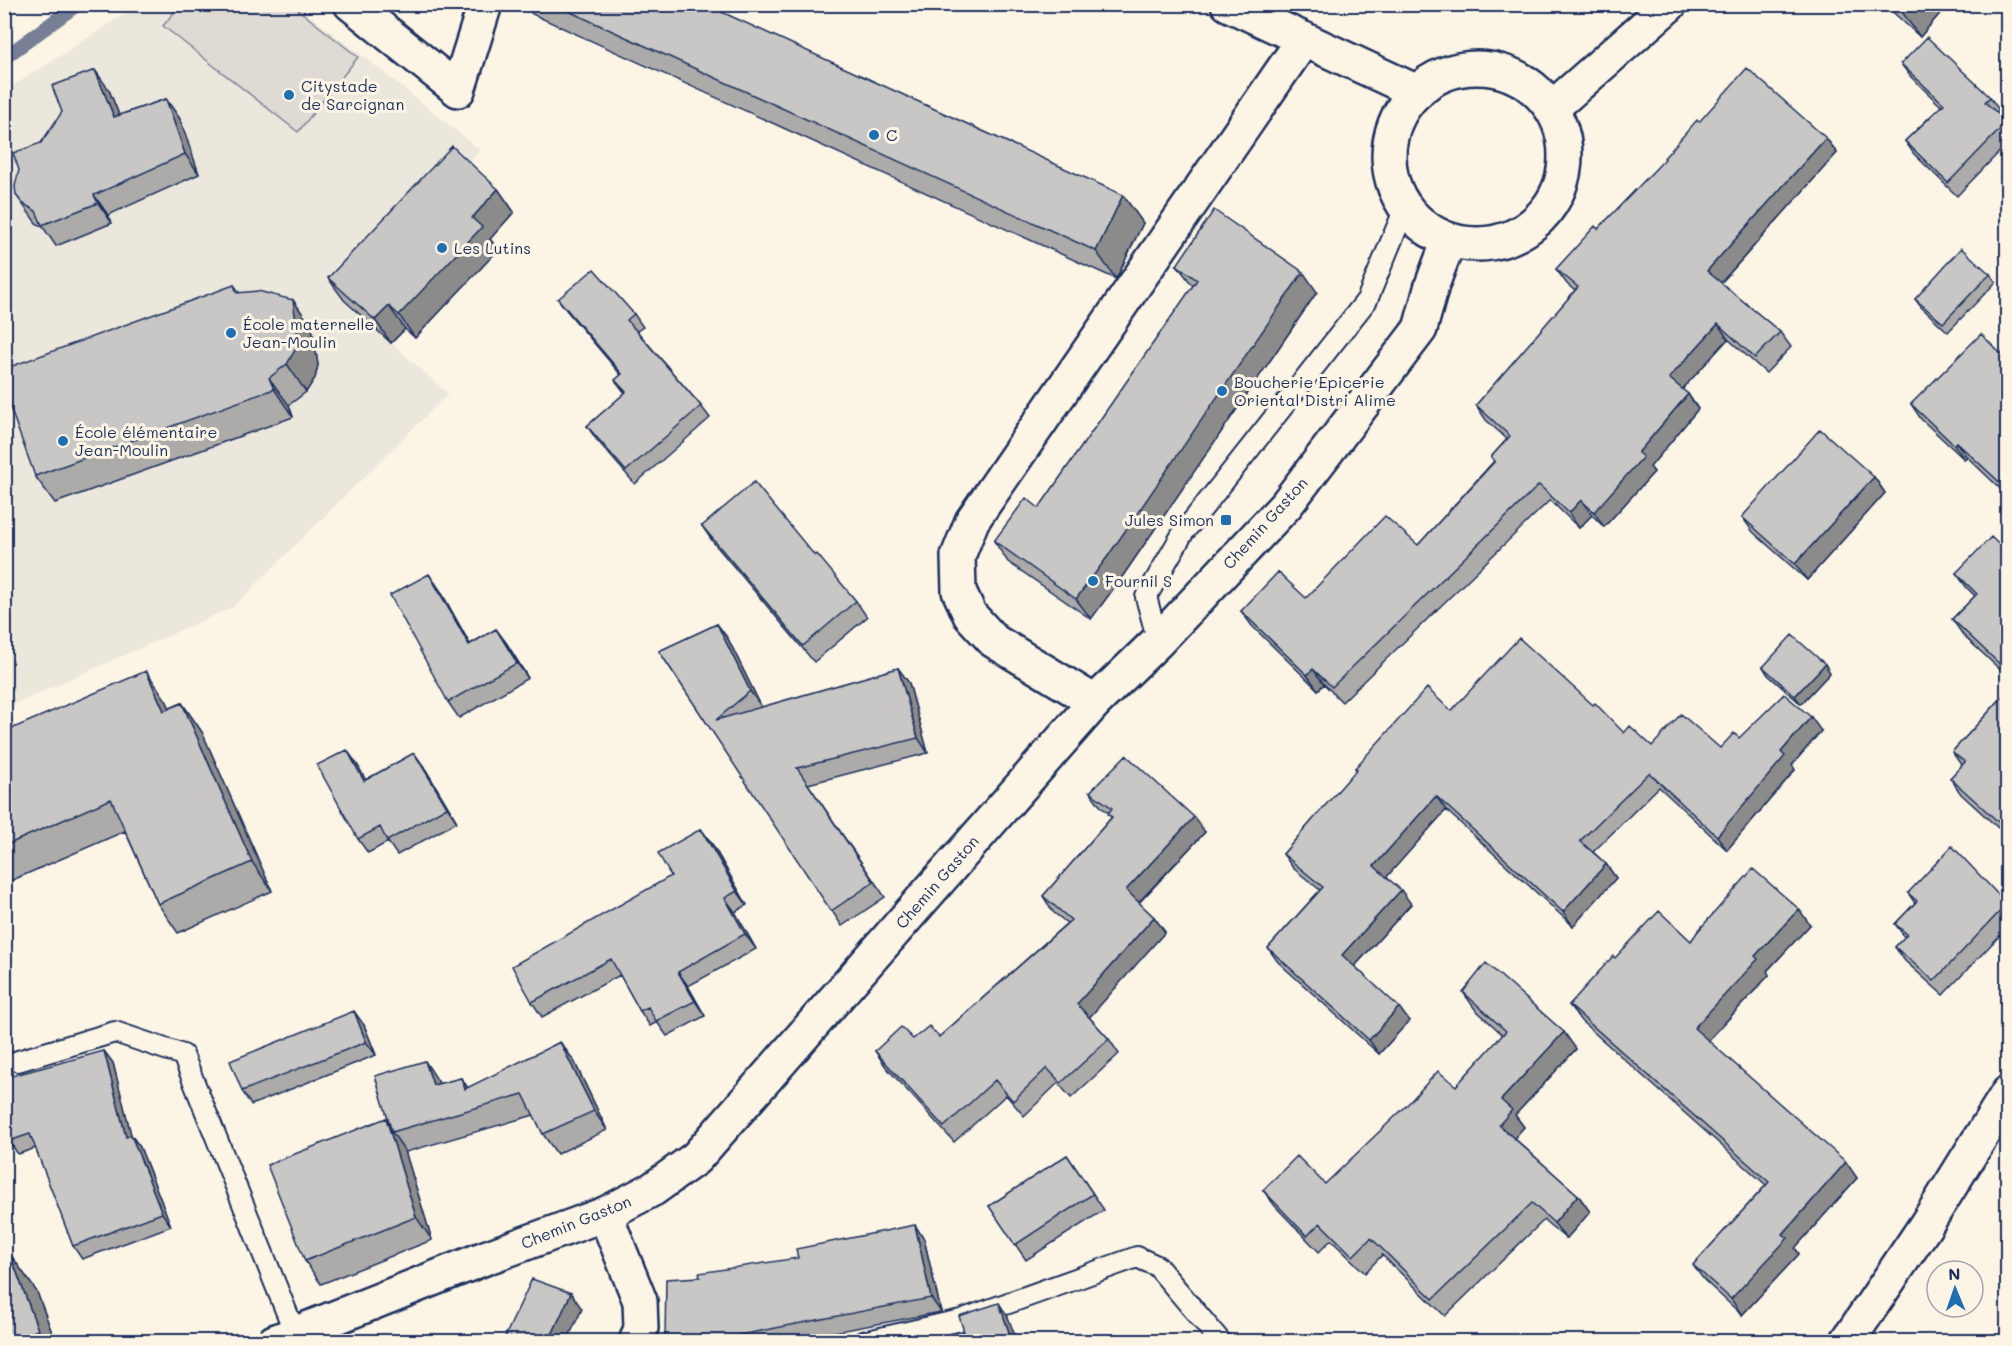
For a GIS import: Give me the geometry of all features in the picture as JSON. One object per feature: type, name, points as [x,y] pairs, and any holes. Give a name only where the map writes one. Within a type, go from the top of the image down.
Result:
[{"type":"street","points":[[351,4],[458,90],[485,4]]},
{"type":"street","points":[[1228,4],[1417,92]]},
{"type":"street","points":[[1552,108],[1670,4]]},
{"type":"street","points":[[1095,702],[994,641],[970,615],[959,591],[958,556],[972,521],[1304,39]]},
{"type":"street","points":[[1463,69],[1488,69],[1513,76],[1535,90],[1552,108],[1563,133],[1566,160],[1560,187],[1547,210],[1527,229],[1503,241],[1476,245],[1449,240],[1424,227],[1405,208],[1394,186],[1389,161],[1392,135],[1401,111],[1417,92],[1438,78],[1463,69]]},
{"type":"street","name":"Chemin Gaston","points":[[284,1337],[484,1258],[605,1214],[653,1189],[696,1158],[1095,702],[1158,641],[1286,505],[1420,329],[1432,285],[1449,240]]},
{"type":"street","points":[[1846,1341],[1926,1225],[2007,1093]]},
{"type":"street","points":[[605,1214],[640,1300],[641,1328],[636,1341]]},
{"type":"lane","points":[[1158,641],[1146,597],[1183,533],[1366,300],[1405,208]]},
{"type":"lane","points":[[18,1061],[115,1032],[183,1055],[284,1337]]},
{"type":"lane","points":[[863,1341],[961,1320],[1137,1257],[1157,1266],[1221,1341]]},
{"type":"shaded area","name":"École maternelle Jean-Moulin","points":[[139,5],[295,5],[371,62],[480,150],[344,300],[448,394],[233,607],[5,708],[5,91]]},
{"type":"shaded area","name":"Citystade de Sarcignan","points":[[180,5],[292,5],[358,57],[298,132],[163,26]]},
{"type":"building","name":"C","points":[[553,4],[704,4],[1123,195],[1096,251]]},
{"type":"building","points":[[1894,4],[1908,4],[1902,12]]},
{"type":"building","points":[[1927,37],[1990,97],[1985,102],[2007,122],[1948,183],[1905,141],[1944,104],[1901,64]]},
{"type":"building","points":[[1747,68],[1826,138],[1707,271],[1780,332],[1755,358],[1718,324],[1669,378],[1688,394],[1638,453],[1643,457],[1594,512],[1581,500],[1569,513],[1539,485],[1332,687],[1313,669],[1307,675],[1241,611],[1278,572],[1306,598],[1385,516],[1418,545],[1495,461],[1491,457],[1510,436],[1476,405],[1578,287],[1556,269],[1595,226],[1598,229],[1665,159],[1697,120],[1699,122]]},
{"type":"building","points":[[95,70],[114,117],[166,99],[185,154],[94,195],[98,203],[42,225],[36,211],[22,203],[16,195],[15,186],[19,170],[13,153],[41,143],[62,112],[52,86]]},
{"type":"building","points":[[452,146],[498,189],[472,218],[482,227],[399,315],[389,306],[375,320],[328,278]]},
{"type":"building","points":[[1214,210],[1303,272],[1076,599],[994,541],[1026,498],[1039,508],[1197,280],[1177,265]]},
{"type":"building","points":[[1961,248],[1990,274],[1943,323],[1915,299]]},
{"type":"building","points":[[594,269],[634,314],[627,320],[701,406],[626,471],[587,426],[626,392],[615,380],[622,374],[558,299]]},
{"type":"building","points":[[234,285],[237,293],[258,291],[293,300],[298,337],[295,350],[287,364],[269,378],[274,389],[35,476],[4,391],[4,369]]},
{"type":"building","points":[[1981,334],[2001,354],[2007,347],[2007,489],[1956,442],[1954,445],[1911,404]]},
{"type":"building","points":[[1820,429],[1874,477],[1795,564],[1742,517]]},
{"type":"building","points":[[754,482],[815,556],[817,554],[856,601],[803,646],[702,526]]},
{"type":"building","points":[[1991,537],[2007,552],[2007,671],[1952,619],[1977,594],[1956,573]]},
{"type":"building","points":[[429,574],[469,645],[496,629],[517,663],[448,702],[390,595]]},
{"type":"building","points":[[717,624],[750,691],[716,720],[898,668],[918,738],[797,768],[874,882],[831,911],[659,651]]},
{"type":"building","points":[[1792,635],[1825,664],[1795,696],[1763,667]]},
{"type":"building","points":[[1519,638],[1593,705],[1595,703],[1624,733],[1630,726],[1652,746],[1681,714],[1720,748],[1734,733],[1739,738],[1784,694],[1811,717],[1781,752],[1785,756],[1717,836],[1649,773],[1580,841],[1606,864],[1563,912],[1436,796],[1374,866],[1401,890],[1342,955],[1399,1007],[1369,1040],[1268,948],[1323,887],[1283,854],[1357,769],[1355,768],[1427,688],[1451,711]]},
{"type":"building","points":[[146,671],[164,711],[182,703],[252,862],[158,904],[111,799],[4,846],[4,732]]},
{"type":"building","points":[[2007,692],[2007,823],[2004,827],[1950,778],[1965,762],[1952,752]]},
{"type":"building","points":[[347,750],[364,781],[414,753],[447,807],[387,841],[380,827],[358,839],[317,765]]},
{"type":"building","points":[[1126,755],[1194,817],[1126,890],[1154,917],[1077,1004],[1109,1039],[1061,1083],[1047,1068],[1013,1101],[995,1080],[944,1127],[875,1051],[901,1027],[913,1039],[929,1026],[939,1037],[1071,920],[1043,896],[1112,817],[1108,814],[1112,808],[1090,792]]},
{"type":"building","points":[[701,829],[737,891],[725,898],[745,934],[678,972],[695,1001],[656,1021],[648,1007],[640,1011],[611,959],[532,1002],[512,966],[671,876],[658,853]]},
{"type":"building","points":[[1952,846],[2007,904],[1934,981],[1895,947],[1907,934],[1895,924],[1917,901],[1908,893]]},
{"type":"building","points":[[1753,869],[1799,909],[1755,956],[1758,959],[1694,1028],[1846,1162],[1783,1234],[1788,1238],[1731,1299],[1693,1265],[1769,1182],[1569,1005],[1613,956],[1615,958],[1659,911],[1691,941]]},
{"type":"building","points":[[1486,963],[1564,1032],[1501,1100],[1512,1110],[1499,1125],[1578,1195],[1554,1223],[1532,1203],[1433,1299],[1371,1238],[1353,1256],[1320,1223],[1307,1236],[1263,1190],[1297,1156],[1325,1184],[1406,1106],[1438,1071],[1456,1086],[1506,1031],[1463,992]]},
{"type":"building","points":[[354,1011],[366,1042],[242,1091],[230,1061]]},
{"type":"building","points":[[560,1042],[594,1111],[543,1134],[523,1094],[392,1132],[375,1076],[425,1061],[433,1085],[461,1078],[465,1089]]},
{"type":"building","points":[[104,1051],[126,1137],[131,1135],[162,1213],[73,1246],[30,1134],[9,1141],[4,1129],[4,1078]]},
{"type":"building","points":[[386,1118],[416,1217],[305,1261],[267,1165]]},
{"type":"building","points":[[1067,1155],[1093,1194],[1015,1245],[989,1206]]},
{"type":"building","points":[[915,1225],[931,1298],[724,1338],[665,1337],[666,1279],[700,1277],[699,1273],[798,1258],[796,1249]]},
{"type":"building","points":[[10,1254],[38,1330],[4,1341],[4,1256]]},
{"type":"building","points":[[532,1279],[571,1293],[549,1341],[503,1341]]},
{"type":"building","points":[[999,1303],[1012,1341],[967,1341],[959,1316]]},
{"type":"building","points":[[490,1337],[499,1341],[487,1341]]},
{"type":"waterway","points":[[4,58],[78,4]]},
{"type":"place","name":"Citystade de Sarcignan","points":[[289,95]]},
{"type":"place","name":"C","points":[[874,135]]},
{"type":"place","name":"Les Lutins","points":[[442,248]]},
{"type":"place","name":"École maternelle Jean-Moulin","points":[[231,333]]},
{"type":"place","name":"Boucherie Epicerie Oriental Distri Alime","points":[[1222,391]]},
{"type":"place","name":"École élémentaire Jean-Moulin","points":[[63,441]]},
{"type":"place","name":"Jules Simon","points":[[1226,520]]},
{"type":"place","name":"Fournil S","points":[[1093,581]]}]
